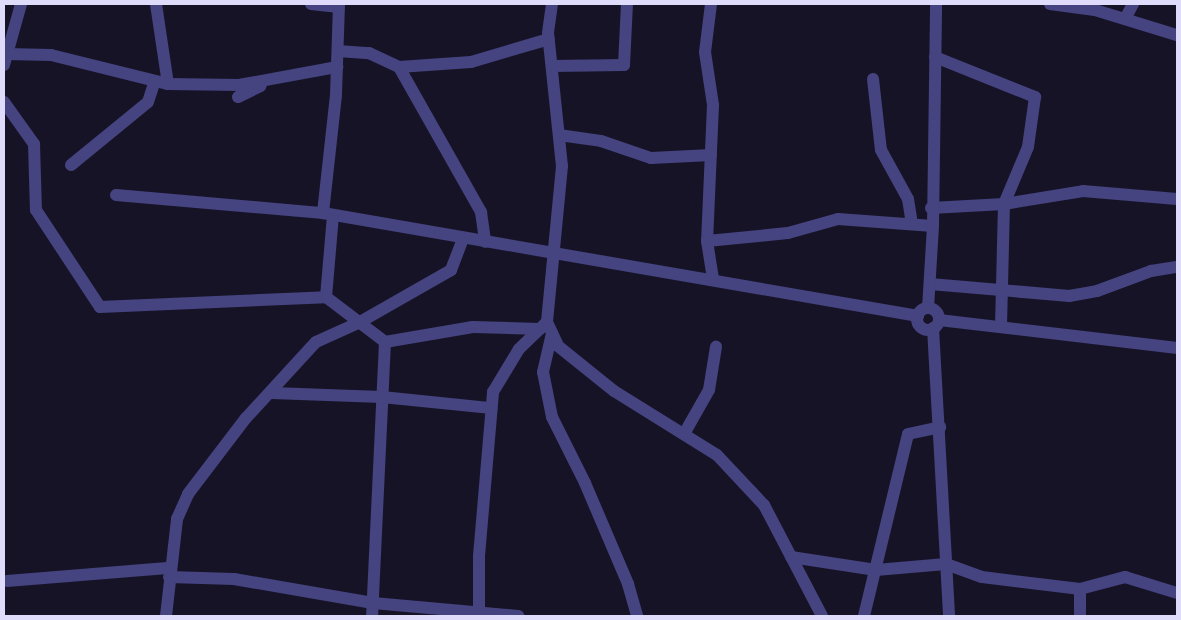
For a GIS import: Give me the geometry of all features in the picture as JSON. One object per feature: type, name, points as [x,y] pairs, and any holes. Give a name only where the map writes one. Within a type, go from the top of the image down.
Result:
[{"type":"street","points":[[20,4],[5,60],[51,55],[168,84],[239,86],[337,67]]},
{"type":"street","points":[[156,4],[168,84]]},
{"type":"street","points":[[311,4],[339,5],[328,214],[326,297]]},
{"type":"street","points":[[552,4],[549,39],[562,166],[543,372],[552,416],[585,483],[628,584],[637,616]]},
{"type":"street","points":[[552,66],[624,65],[627,4]]},
{"type":"street","points":[[711,4],[705,52],[713,105],[707,241],[714,280]]},
{"type":"street","points":[[116,195],[328,214],[554,255],[714,280],[918,316],[928,308],[930,284],[933,226],[931,208],[936,4]]},
{"type":"street","points":[[1052,4],[1095,10],[1177,35]]},
{"type":"street","points":[[1126,19],[1133,4]]},
{"type":"street","points":[[338,51],[369,53],[399,67],[472,62],[549,39]]},
{"type":"street","points":[[935,57],[1035,97],[1028,147],[1004,204],[1001,327]]},
{"type":"street","points":[[399,67],[481,212],[484,242]]},
{"type":"street","points":[[238,97],[275,79]]},
{"type":"street","points":[[873,79],[881,150],[908,199],[912,224]]},
{"type":"street","points":[[72,166],[148,102],[155,81]]},
{"type":"street","points":[[4,102],[34,144],[36,210],[100,307],[326,297],[385,342],[473,327],[547,328]]},
{"type":"street","points":[[559,134],[601,142],[651,158],[711,155]]},
{"type":"street","points":[[931,208],[1004,204],[1083,191],[1177,199]]},
{"type":"street","points":[[707,241],[788,233],[838,219],[933,226]]},
{"type":"street","points":[[166,616],[177,519],[188,494],[246,418],[272,392],[316,342],[360,322],[451,270],[463,238]]},
{"type":"street","points":[[930,284],[1070,296],[1097,291],[1151,272],[1177,267]]},
{"type":"street","points":[[928,308],[935,310],[936,324],[949,616]]},
{"type":"street","points":[[918,316],[923,328],[936,324],[1001,327],[1177,348]]},
{"type":"street","points":[[479,615],[479,556],[493,392],[519,349],[547,328]]},
{"type":"street","points":[[547,328],[558,346],[614,391],[717,455],[764,505],[822,616]]},
{"type":"street","points":[[372,616],[385,342]]},
{"type":"street","points":[[684,434],[708,390],[716,348]]},
{"type":"street","points":[[272,392],[382,398],[491,408]]},
{"type":"street","points":[[864,616],[908,434],[940,427]]},
{"type":"street","points":[[791,557],[876,570],[946,564],[982,577],[1080,589],[1125,577],[1177,593]]},
{"type":"street","points":[[7,581],[170,573],[234,578],[373,603],[479,615],[518,616]]},
{"type":"street","points":[[1080,589],[1080,616]]}]
